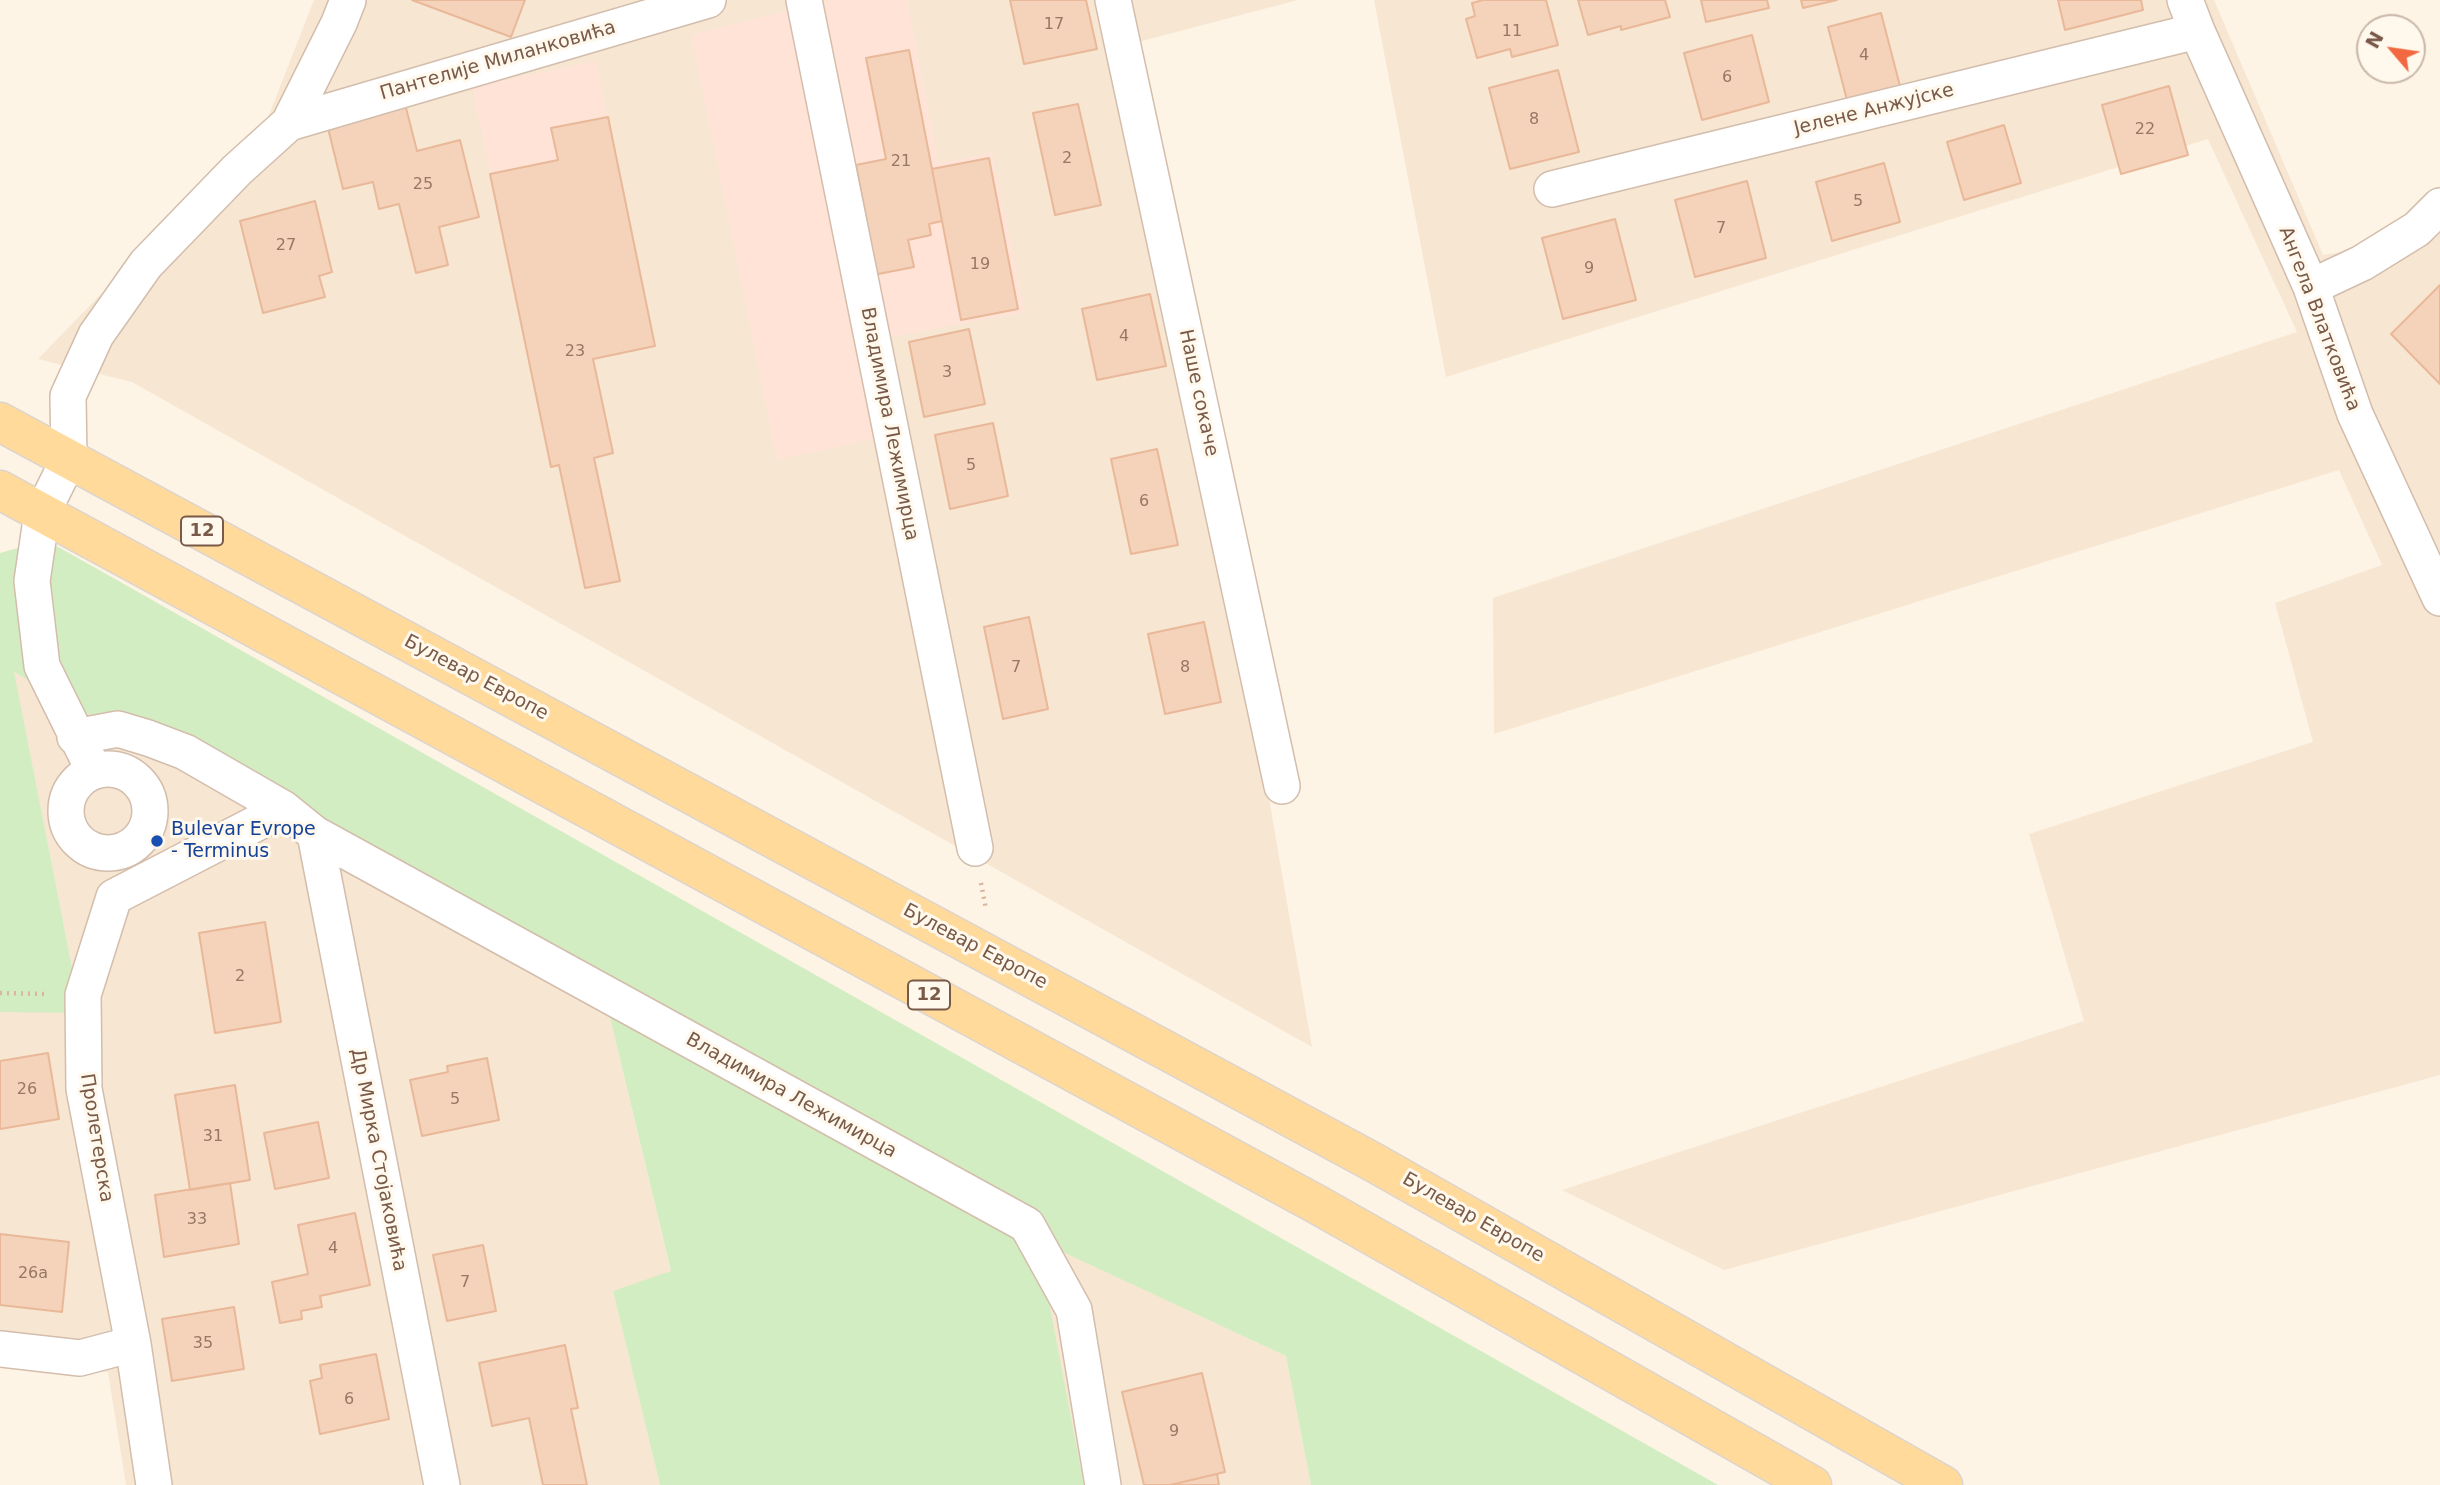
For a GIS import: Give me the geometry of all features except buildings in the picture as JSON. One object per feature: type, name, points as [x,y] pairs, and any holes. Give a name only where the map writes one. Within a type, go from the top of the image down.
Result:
[{"type":"main road","name":"Булевар Европе","points":[[0,422],[1373,1162],[1943,1485]]},
{"type":"main road","name":"12","points":[[0,490],[1318,1205],[1812,1485]]},
{"type":"street","points":[[94,771],[41,666],[32,581],[42,513],[69,459],[68,396],[96,335],[146,264],[237,170],[289,123],[348,0]]},
{"type":"street","name":"Пантелије Миланковића","points":[[289,123],[708,0]]},
{"type":"street","name":"Владимира Лежимирца","points":[[804,0],[975,848]]},
{"type":"street","name":"Наше сокаче","points":[[1113,0],[1282,786]]},
{"type":"street","name":"Јелене Анжујске","points":[[1552,189],[2191,15]]},
{"type":"street","name":"Ангела Влатковића","points":[[2191,15],[2311,287],[2356,414],[2440,598]]},
{"type":"street","points":[[2311,287],[2362,263],[2417,229],[2440,206]]},
{"type":"street","points":[[75,737],[118,729],[185,752],[284,809],[315,834]]},
{"type":"street","points":[[107,769],[132,776],[148,796],[149,822],[144,834],[135,844],[111,854],[88,848],[78,841],[66,820],[66,808],[75,785],[94,771],[107,769]]},
{"type":"street","points":[[111,854],[114,897],[284,809]]},
{"type":"street","name":"Владимира Лежимирца","points":[[315,834],[1027,1225],[1074,1310],[1103,1485]]},
{"type":"street","name":"Др Мирка Стојаковића","points":[[315,834],[442,1485]]},
{"type":"street","name":"Пролетерска","points":[[114,897],[83,995],[84,1089],[133,1344],[154,1485]]},
{"type":"street","points":[[0,1349],[80,1358],[133,1344]]},
{"type":"path","points":[[975,848],[988,921]]},
{"type":"path","points":[[0,993],[83,995]]},
{"type":"shaded area","points":[[314,0],[1298,0],[1138,42],[1312,1047],[132,382],[38,359],[265,125]]},
{"type":"shaded area","points":[[829,0],[907,0],[939,163],[992,153],[1025,312],[859,343],[878,438],[777,460],[691,35]]},
{"type":"shaded area","points":[[1374,0],[2214,0],[2323,255],[2382,246],[2440,188],[2440,1075],[1724,1270],[1562,1190],[2084,1021],[2029,834],[2313,742],[2275,603],[2382,565],[2339,470],[1494,734],[1493,598],[2297,332],[2208,139],[1446,377]]},
{"type":"shaded area","points":[[596,61],[607,116],[552,128],[558,160],[490,174],[472,87]]},
{"type":"shaded area","points":[[13,671],[608,1009],[671,1272],[613,1291],[660,1485],[126,1485],[108,1372],[0,1368],[0,1012],[81,1012]]},
{"type":"shaded area","points":[[1036,1239],[1286,1356],[1311,1485],[1084,1485]]},
{"type":"green space","points":[[46,540],[1718,1485],[1311,1485],[1286,1356],[1037,1240],[1084,1485],[660,1485],[613,1291],[671,1271],[608,1009],[14,672],[81,1013],[0,1012],[0,553]]},
{"type":"place","name":"Bulevar Evrope - Terminus","points":[[157,841]]}]
